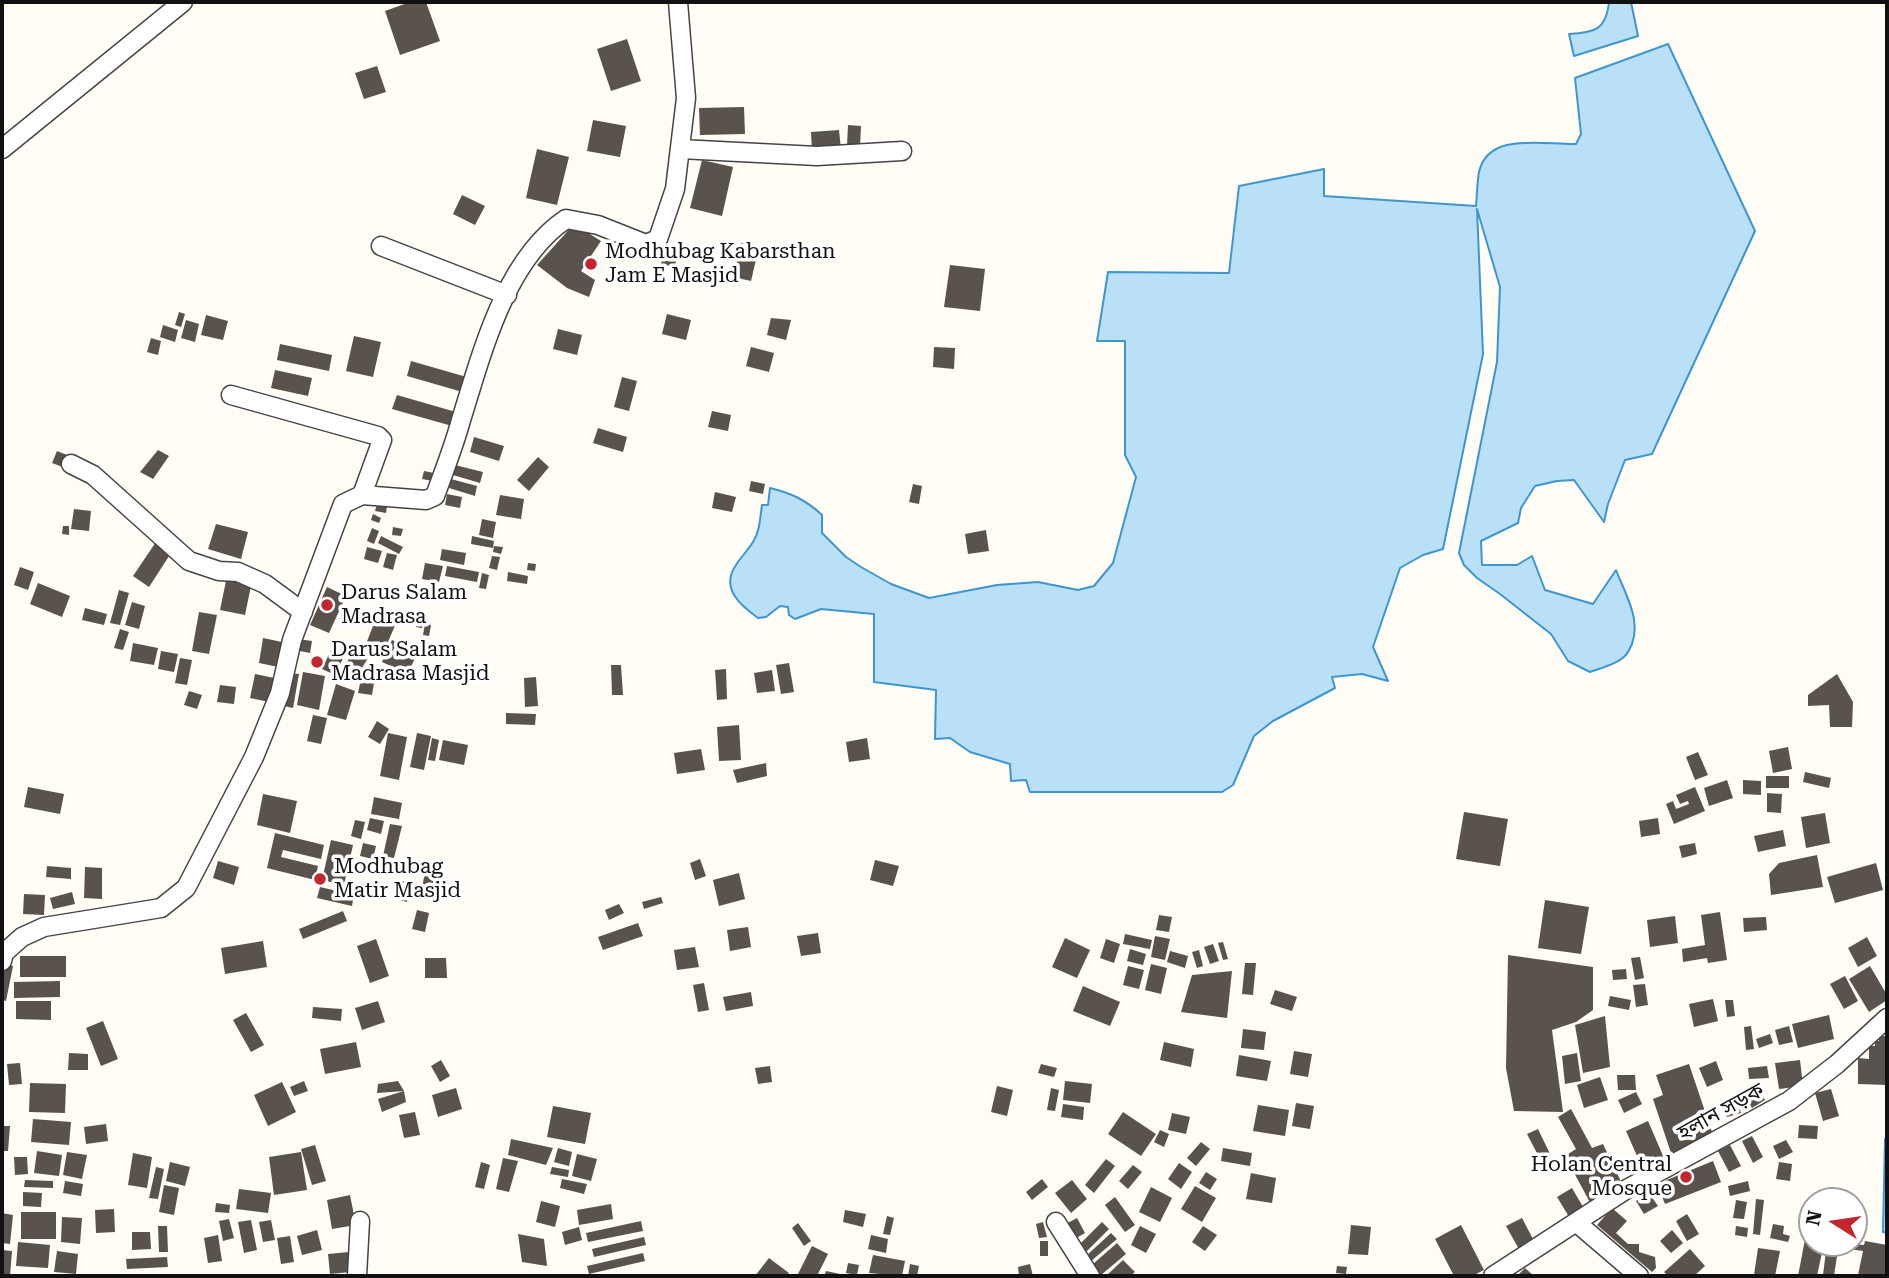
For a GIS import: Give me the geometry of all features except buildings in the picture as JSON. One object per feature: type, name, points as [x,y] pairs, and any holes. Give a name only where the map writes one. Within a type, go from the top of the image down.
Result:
[{"type":"street","points":[[2,149],[183,2]]},
{"type":"street","points":[[2,961],[4,953],[22,937],[44,927],[160,908],[186,888],[254,757],[280,693],[292,640],[343,504],[362,495],[426,500],[435,496],[477,367],[507,295],[525,260],[549,231],[566,219],[598,225],[646,244],[658,239],[675,189],[686,98],[678,2]]},
{"type":"street","points":[[680,149],[817,156],[902,151]]},
{"type":"street","points":[[381,246],[507,295]]},
{"type":"street","points":[[231,395],[378,436],[382,440],[362,495]]},
{"type":"street","points":[[71,464],[93,475],[189,561],[256,579],[303,611]]},
{"type":"street","name":"হলান সড়ক","points":[[1493,1276],[1627,1189],[1789,1101],[1858,1046],[1887,1018]]},
{"type":"street","points":[[357,1276],[360,1221]]},
{"type":"street","points":[[1056,1222],[1090,1276]]},
{"type":"street","points":[[1577,1223],[1639,1276]]},
{"type":"water","points":[[1609,2],[1631,2],[1638,36],[1574,56],[1569,34],[1592,31],[1602,24]]},
{"type":"water","points":[[1668,44],[1755,231],[1652,454],[1625,460],[1604,522],[1574,480],[1557,481],[1535,486],[1521,508],[1518,523],[1481,541],[1482,565],[1517,565],[1532,556],[1545,590],[1593,604],[1616,570],[1629,600],[1635,631],[1628,652],[1616,662],[1590,672],[1568,661],[1551,634],[1477,578],[1464,565],[1459,553],[1497,362],[1500,287],[1477,209],[1483,354],[1443,549],[1423,555],[1400,568],[1373,647],[1388,681],[1362,674],[1332,677],[1335,688],[1273,721],[1254,736],[1233,785],[1222,792],[1030,792],[1026,780],[1011,781],[1010,764],[970,752],[950,738],[935,739],[936,690],[874,682],[874,614],[821,609],[795,619],[789,615],[788,607],[780,606],[766,617],[758,618],[734,595],[730,581],[732,573],[755,538],[762,505],[768,505],[770,488],[798,498],[822,515],[822,533],[846,557],[891,584],[929,598],[997,585],[1038,582],[1078,590],[1094,586],[1113,563],[1136,477],[1125,455],[1125,341],[1097,341],[1108,272],[1229,273],[1239,186],[1324,169],[1324,196],[1476,206],[1479,172],[1484,159],[1494,150],[1519,143],[1576,144],[1581,134],[1575,78]]},
{"type":"water","points":[[1887,1139],[1887,1233],[1883,1232]]},
{"type":"place","name":"Modhubag Kabarsthan Jam E Masjid","points":[[591,264]]},
{"type":"place","name":"Darus Salam Madrasa","points":[[327,605]]},
{"type":"place","name":"Darus Salam Madrasa Masjid","points":[[317,662]]},
{"type":"place","name":"Modhubag Matir Masjid","points":[[320,879]]},
{"type":"place","name":"Holan Central Mosque","points":[[1686,1177]]}]
